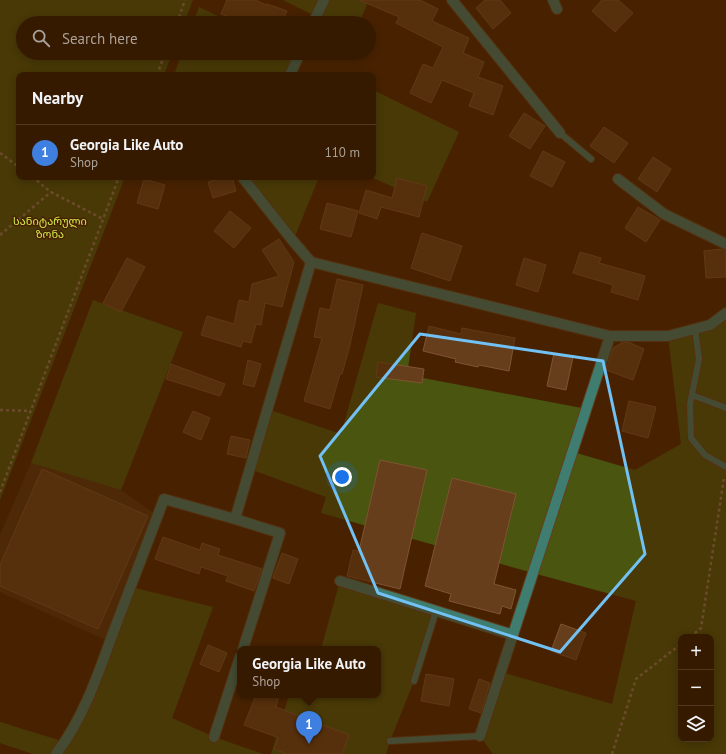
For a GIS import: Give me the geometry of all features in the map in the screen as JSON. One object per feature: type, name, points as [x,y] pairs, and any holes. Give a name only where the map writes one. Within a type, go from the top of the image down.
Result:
[{"type":"street","points":[[316,16],[324,0]]},
{"type":"street","points":[[452,0],[560,133]]},
{"type":"street","points":[[291,72],[297,60]]},
{"type":"street","points":[[618,179],[664,214],[726,244]]},
{"type":"street","points":[[245,180],[311,262],[610,336],[668,336],[710,325],[726,313]]},
{"type":"street","points":[[235,519],[311,262]]},
{"type":"street","points":[[480,736],[610,336]]},
{"type":"street","points":[[56,754],[65,742],[83,711],[164,499],[280,533],[244,646]]},
{"type":"street","points":[[340,581],[514,635]]},
{"type":"street","points":[[214,736],[237,666]]},
{"type":"lane","points":[[560,133],[591,159]]},
{"type":"lane","points":[[695,329],[699,360],[690,404],[692,438],[705,455],[726,467]]},
{"type":"lane","points":[[692,395],[726,408]]},
{"type":"lane","points":[[414,681],[436,611]]},
{"type":"lane","points":[[390,741],[480,736]]},
{"type":"path","points":[[179,16],[185,0]]},
{"type":"path","points":[[158,72],[162,60]]},
{"type":"path","points":[[0,153],[16,165]]},
{"type":"path","points":[[36,180],[51,192],[103,219]]},
{"type":"path","points":[[0,492],[118,180]]},
{"type":"path","points":[[0,235],[51,192]]},
{"type":"path","points":[[0,410],[31,411]]},
{"type":"path","points":[[694,634],[701,628],[726,467]]},
{"type":"path","points":[[612,754],[636,679],[678,646]]},
{"type":"highlighted area","points":[[420,334],[603,361],[645,554],[560,652],[378,593],[320,456]]},
{"type":"shaded area","points":[[31,463],[121,490],[158,516],[110,642],[0,592],[0,535]]},
{"type":"green space","name":"სანიტარული ზონა","points":[[0,0],[193,0],[187,16],[16,16],[16,60],[169,60],[165,72],[16,72],[16,180],[124,180],[0,500]]},
{"type":"green space","points":[[283,0],[369,0],[362,16],[315,16]]},
{"type":"green space","points":[[199,7],[218,16],[196,16]]},
{"type":"green space","points":[[179,60],[295,60],[289,72],[175,72]]},
{"type":"green space","points":[[376,91],[459,132],[427,202],[376,179]]},
{"type":"green space","points":[[250,180],[318,180],[293,241]]},
{"type":"green space","points":[[93,300],[183,332],[121,490],[31,463]]},
{"type":"green space","points":[[378,303],[416,313],[407,375],[587,409],[573,452],[635,470],[681,444],[668,336],[710,325],[726,313],[726,754],[493,754],[480,736],[501,672],[612,704],[636,601],[321,513],[326,497],[250,469],[267,409],[341,434]]},
{"type":"green space","points":[[340,581],[436,611],[414,681],[386,754],[271,754],[288,698],[381,698],[381,646],[322,646]]},
{"type":"green space","points":[[131,587],[213,607],[172,718],[214,737],[263,754],[33,754],[0,743],[0,722],[65,742]]},
{"type":"building","points":[[227,0],[255,0],[287,11],[285,16],[226,16],[221,14]]},
{"type":"building","points":[[359,0],[420,0],[438,9],[432,21],[469,38],[463,53],[484,62],[478,77],[503,86],[493,115],[469,106],[474,93],[442,80],[431,103],[410,93],[423,64],[433,68],[443,47],[396,23],[399,17]]},
{"type":"building","points":[[485,0],[500,0],[511,13],[493,29],[476,8]]},
{"type":"building","points":[[602,0],[618,0],[633,13],[615,32],[592,11]]},
{"type":"building","points":[[524,113],[545,126],[530,149],[509,136]]},
{"type":"building","points":[[604,127],[628,143],[614,163],[590,146]]},
{"type":"building","points":[[543,151],[565,162],[552,187],[530,176]]},
{"type":"building","points":[[653,157],[671,169],[657,192],[638,179]]},
{"type":"building","points":[[397,178],[427,186],[419,217],[381,207],[377,219],[359,213],[366,190],[392,198]]},
{"type":"building","points":[[144,180],[165,185],[158,209],[137,203]]},
{"type":"building","points":[[214,180],[233,180],[236,191],[213,198],[208,182]]},
{"type":"building","points":[[327,203],[358,211],[351,237],[320,229]]},
{"type":"building","points":[[638,207],[660,220],[646,242],[625,228]]},
{"type":"building","points":[[230,211],[251,228],[234,248],[214,231]]},
{"type":"building","points":[[422,233],[462,246],[450,281],[411,268]]},
{"type":"building","points":[[279,239],[294,262],[282,307],[265,303],[261,325],[256,324],[251,343],[243,341],[241,347],[201,335],[207,316],[234,324],[239,300],[249,302],[252,284],[279,276],[262,250]]},
{"type":"building","points":[[726,250],[726,277],[706,278],[704,251]]},
{"type":"building","points":[[580,252],[601,258],[599,263],[645,276],[638,300],[611,292],[613,285],[573,273]]},
{"type":"building","points":[[127,258],[145,267],[121,312],[103,303]]},
{"type":"building","points":[[524,258],[546,265],[538,292],[516,285]]},
{"type":"building","points":[[337,279],[363,285],[350,345],[330,409],[304,401],[322,338],[314,337],[320,308],[330,310]]},
{"type":"building","points":[[429,326],[461,334],[462,328],[515,338],[509,371],[455,362],[456,359],[423,351]]},
{"type":"building","points":[[623,342],[628,342],[644,349],[633,380],[606,370],[613,348]]},
{"type":"building","points":[[554,353],[573,357],[566,390],[547,386]]},
{"type":"building","points":[[248,360],[261,364],[254,387],[243,384]]},
{"type":"building","points":[[378,362],[424,369],[422,383],[376,377]]},
{"type":"building","points":[[171,364],[225,384],[220,396],[166,379]]},
{"type":"building","points":[[629,401],[656,407],[648,438],[622,431]]},
{"type":"building","points":[[193,411],[210,418],[201,440],[183,432]]},
{"type":"building","points":[[231,436],[250,440],[246,458],[227,454]]},
{"type":"building","points":[[380,460],[427,470],[400,589],[347,576],[353,550],[359,551]]},
{"type":"building","points":[[42,469],[148,516],[98,629],[0,586],[0,565]]},
{"type":"building","points":[[452,478],[516,494],[494,584],[516,590],[511,609],[502,606],[500,614],[449,601],[451,594],[425,586]]},
{"type":"building","points":[[163,537],[200,550],[202,543],[220,549],[218,555],[262,569],[254,591],[226,581],[228,576],[201,567],[199,574],[155,559]]},
{"type":"building","points":[[282,553],[298,559],[289,584],[273,578]]},
{"type":"building","points":[[561,624],[586,633],[576,660],[551,651]]},
{"type":"building","points":[[208,645],[227,653],[219,672],[200,664]]},
{"type":"building","points":[[426,674],[454,679],[449,706],[421,701]]},
{"type":"building","points":[[479,679],[490,683],[481,713],[469,709]]},
{"type":"building","points":[[255,698],[278,698],[276,707],[349,735],[342,754],[287,754],[274,749],[279,738],[244,725]]},
{"type":"place","name":"Georgia Like Auto","points":[[309,744]]}]
